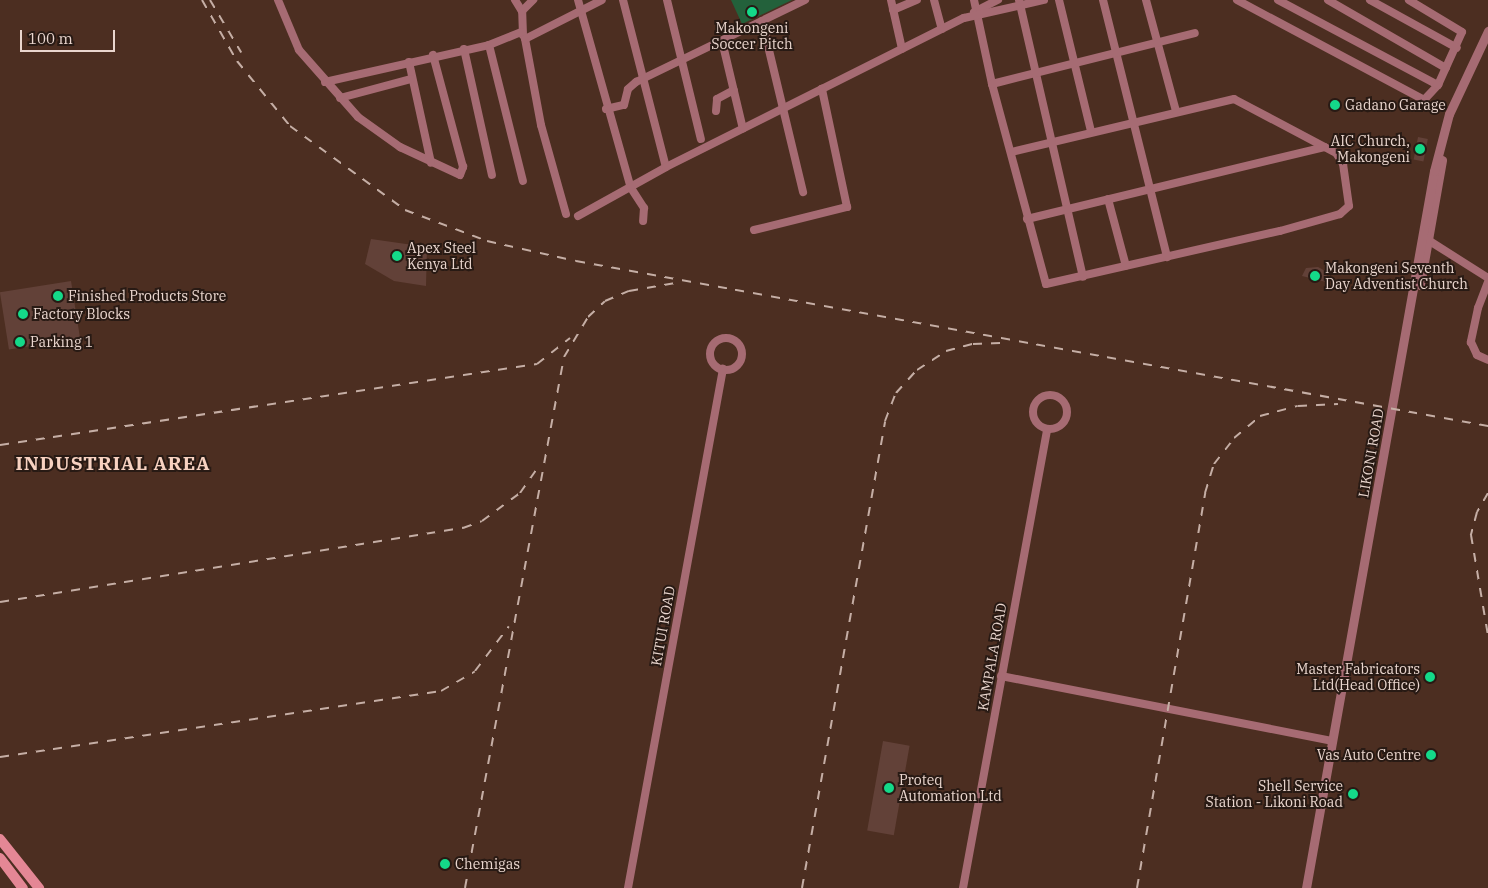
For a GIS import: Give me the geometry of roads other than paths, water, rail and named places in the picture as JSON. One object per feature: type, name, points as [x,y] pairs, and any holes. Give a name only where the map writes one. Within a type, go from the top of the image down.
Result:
[{"type":"main road","points":[[0,839],[39,888]]},
{"type":"main road","points":[[13,856],[2,860],[23,888]]},
{"type":"street","points":[[278,0],[294,44],[340,98],[380,136],[454,175],[463,172],[434,55]]},
{"type":"street","points":[[515,0],[522,11],[523,36],[541,125],[566,214]]},
{"type":"street","points":[[522,11],[533,0]]},
{"type":"street","points":[[578,0],[606,109],[631,188],[644,208],[643,222]]},
{"type":"street","points":[[325,82],[434,55],[489,45],[523,36],[602,0]]},
{"type":"street","points":[[623,0],[666,168]]},
{"type":"street","points":[[667,0],[701,139]]},
{"type":"street","points":[[606,109],[624,105],[630,86],[805,0]]},
{"type":"street","points":[[891,0],[902,49]]},
{"type":"street","points":[[893,10],[917,0]]},
{"type":"street","points":[[934,0],[942,29]]},
{"type":"street","points":[[974,0],[992,84],[1046,284],[1167,257],[1345,211],[1349,202],[1341,158],[1324,146],[1239,100],[1176,111],[1011,152]]},
{"type":"street","points":[[977,14],[998,0]]},
{"type":"street","points":[[578,216],[666,168],[964,18],[1020,3],[1044,0]]},
{"type":"street","points":[[1059,0],[1091,131]]},
{"type":"street","points":[[1103,0],[1167,257]]},
{"type":"street","points":[[1146,0],[1176,111]]},
{"type":"street","points":[[1237,0],[1418,99],[1426,98],[1438,85],[1462,38],[1459,28],[1408,0]]},
{"type":"street","points":[[1278,0],[1438,85]]},
{"type":"street","points":[[1328,0],[1446,68]]},
{"type":"street","points":[[1370,0],[1458,48]]},
{"type":"street","points":[[1020,3],[1034,73],[1083,276]]},
{"type":"street","points":[[762,21],[804,192]]},
{"type":"street","name":"LIKONI ROAD","points":[[1307,888],[1398,388],[1440,139],[1488,31]]},
{"type":"street","points":[[992,84],[1158,45],[1194,33]]},
{"type":"street","name":"LIKONI ROAD","points":[[1398,388],[1446,139],[1469,76],[1488,40]]},
{"type":"street","points":[[722,41],[743,129]]},
{"type":"street","points":[[489,45],[523,181]]},
{"type":"street","points":[[464,49],[492,174]]},
{"type":"street","points":[[409,62],[411,79],[431,163]]},
{"type":"street","points":[[340,98],[411,79]]},
{"type":"street","points":[[754,230],[847,207],[822,89]]},
{"type":"street","points":[[716,112],[717,99],[734,90]]},
{"type":"street","points":[[1027,219],[1324,146]]},
{"type":"street","points":[[1108,199],[1126,266]]},
{"type":"street","points":[[1428,240],[1488,278]]},
{"type":"street","points":[[1488,282],[1471,342],[1476,355],[1488,360]]},
{"type":"street","points":[[729,338],[738,344],[742,355],[736,366],[723,369],[714,364],[710,351],[716,342],[729,338]]},
{"type":"street","name":"KITUI ROAD","points":[[628,888],[723,369]]},
{"type":"street","points":[[1043,396],[1056,396],[1065,404],[1066,416],[1059,426],[1047,430],[1034,416],[1034,404],[1043,396]]},
{"type":"street","name":"LIKONI ROAD","points":[[1307,888],[1332,741],[1391,426]]},
{"type":"street","name":"KAMPALA ROAD","points":[[963,888],[1047,430]]},
{"type":"street","points":[[1001,676],[1332,741]]},
{"type":"railway","points":[[202,0],[237,61],[290,126],[405,210],[487,241],[576,261],[1488,426]]},
{"type":"railway","points":[[210,0],[241,52]]},
{"type":"railway","points":[[465,888],[564,357],[588,317],[605,301],[629,291],[675,283]]},
{"type":"railway","points":[[0,445],[537,364],[570,338]]},
{"type":"railway","points":[[802,888],[885,421],[896,393],[917,370],[946,351],[973,344],[1007,343]]},
{"type":"railway","points":[[1137,888],[1205,493],[1214,464],[1234,438],[1260,416],[1298,406],[1338,404]]},
{"type":"railway","points":[[0,602],[463,528],[482,521],[520,493],[539,466]]},
{"type":"railway","points":[[1488,493],[1477,512],[1471,535],[1488,636]]},
{"type":"railway","points":[[0,757],[441,691],[475,671],[509,626]]},
{"type":"place","name":"Makongeni Soccer Pitch","points":[[752,12]]},
{"type":"place","name":"Gadano Garage","points":[[1335,105]]},
{"type":"place","name":"AIC Church, Makongeni","points":[[1420,149]]},
{"type":"place","name":"Apex Steel Kenya Ltd","points":[[397,256]]},
{"type":"place","name":"Makongeni Seventh Day Adventist Church","points":[[1315,276]]},
{"type":"place","name":"Finished Products Store","points":[[58,296]]},
{"type":"place","name":"Factory Blocks","points":[[23,314]]},
{"type":"place","name":"Parking 1","points":[[20,342]]},
{"type":"place","name":"Master Fabricators Ltd(Head Office)","points":[[1430,677]]},
{"type":"place","name":"Vas Auto Centre","points":[[1431,755]]},
{"type":"place","name":"Proteq Automation Ltd","points":[[889,788]]},
{"type":"place","name":"Shell Service Station - Likoni Road","points":[[1353,794]]},
{"type":"place","name":"Chemigas","points":[[445,864]]},
{"type":"district","name":"INDUSTRIAL AREA","points":[[113,464]]}]
